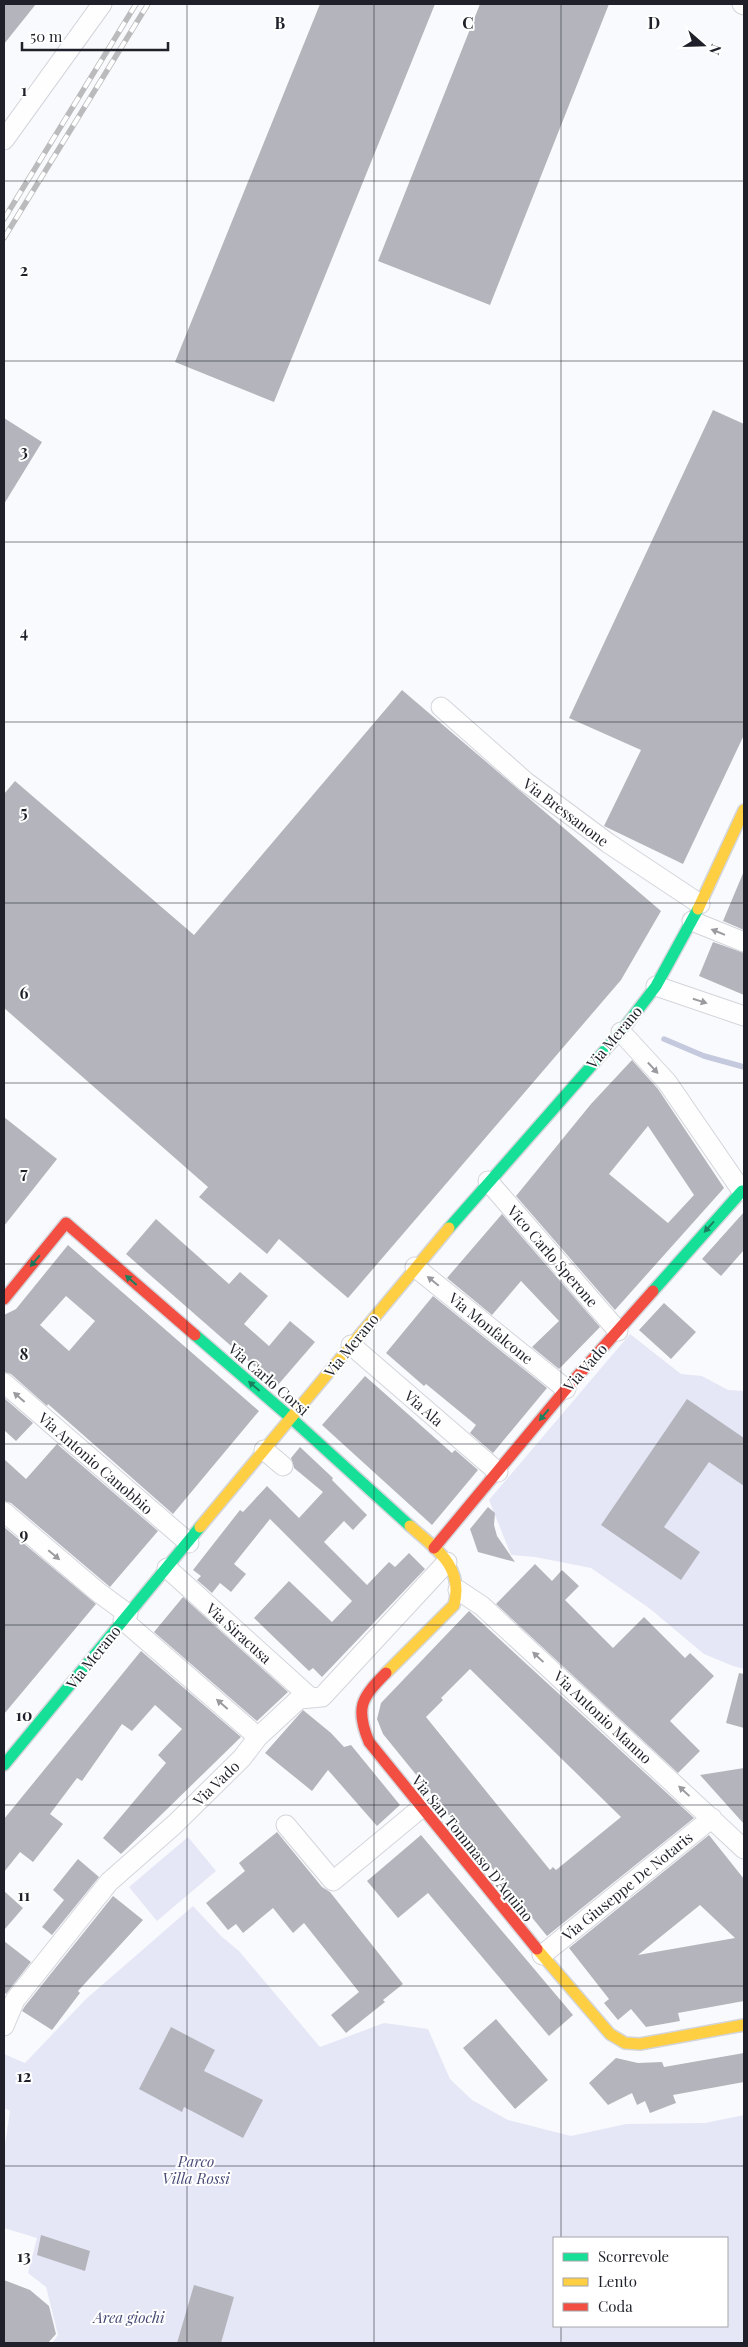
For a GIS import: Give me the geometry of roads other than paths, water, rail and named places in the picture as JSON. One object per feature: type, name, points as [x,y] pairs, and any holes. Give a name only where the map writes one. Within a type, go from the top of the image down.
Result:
[{"type":"street","points":[[4,140],[102,4]]},
{"type":"street","name":"Via Bressanone","points":[[441,707],[533,787],[696,913]]},
{"type":"street","name":"Via Merano","points":[[4,1765],[415,1267],[620,1032],[656,986],[696,913],[744,810]]},
{"type":"street","points":[[696,913],[744,942]]},
{"type":"street","points":[[656,986],[744,1016]]},
{"type":"street","points":[[620,1032],[667,1082],[743,1192]]},
{"type":"street","name":"Vico Carlo Sperone","points":[[488,1182],[618,1331]]},
{"type":"street","name":"Via Vado","points":[[434,1548],[566,1389],[743,1192]]},
{"type":"street","name":"Via Carlo Corsi","points":[[4,1299],[66,1224],[291,1418],[447,1562]]},
{"type":"street","name":"Via Monfalcone","points":[[415,1267],[566,1389]]},
{"type":"street","name":"Via Ala","points":[[351,1345],[498,1472]]},
{"type":"street","name":"Via Antonio Canobbio","points":[[4,1383],[189,1543]]},
{"type":"street","points":[[264,1450],[283,1466]]},
{"type":"street","points":[[4,1512],[98,1592],[258,1737]]},
{"type":"street","points":[[447,1562],[457,1579],[458,1590]]},
{"type":"street","name":"Via Vado","points":[[4,2026],[15,2000],[109,1882],[175,1824],[242,1758],[258,1737],[299,1699],[322,1697],[447,1562]]},
{"type":"street","name":"Via Siracusa","points":[[167,1568],[311,1698]]},
{"type":"street","name":"Via San Tommaso D'Aquino","points":[[458,1590],[454,1605],[370,1690],[361,1711],[361,1722],[369,1742],[542,1955],[610,2034],[625,2043],[640,2044],[744,2024]]},
{"type":"street","name":"Via Antonio Manno","points":[[458,1590],[482,1606],[744,1849]]},
{"type":"street","points":[[286,1825],[333,1881],[421,1808]]},
{"type":"street","name":"Via Giuseppe De Notaris","points":[[542,1955],[712,1818]]},
{"type":"waterway","points":[[664,1039],[704,1056],[744,1067]]},
{"type":"railway","points":[[4,219],[136,4]]},
{"type":"railway","points":[[4,238],[148,4]]},
{"type":"park label","name":"Parco Villa Rossi","points":[[196,2170]]},
{"type":"park label","name":"Area giochi","points":[[129,2317]]}]
